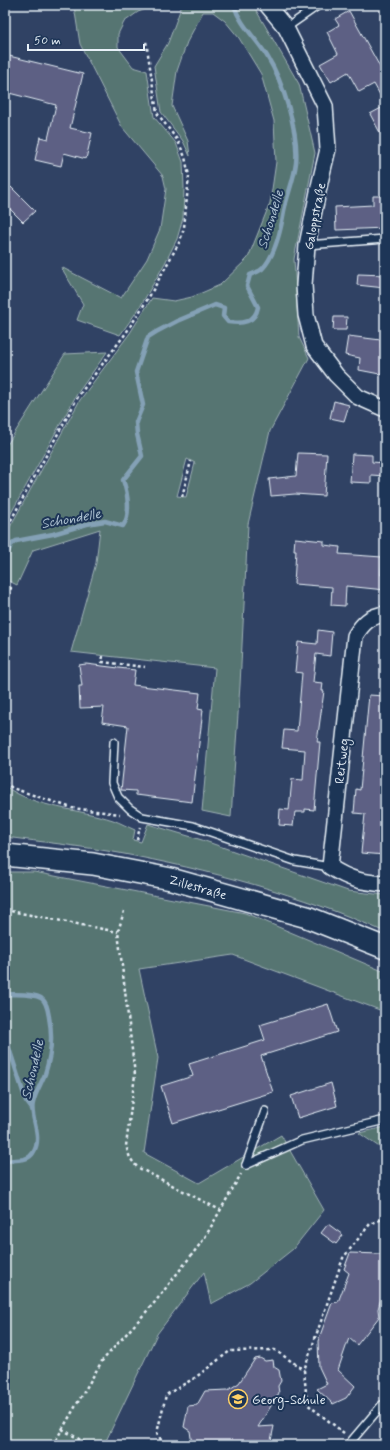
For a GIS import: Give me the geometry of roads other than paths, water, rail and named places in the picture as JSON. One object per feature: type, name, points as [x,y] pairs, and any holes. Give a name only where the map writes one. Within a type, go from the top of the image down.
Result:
[{"type":"main road","name":"Zillestraße","points":[[5,855],[93,864],[171,879],[307,917],[385,948]]},
{"type":"street","name":"Galoppstraße","points":[[267,5],[286,28],[325,106],[328,150],[307,245],[304,285],[306,315],[314,346],[336,376],[358,397],[385,409]]},
{"type":"street","name":"Reitweg","points":[[330,867],[355,636],[363,622],[377,615],[385,614]]},
{"type":"street","points":[[330,867],[346,877],[366,882],[385,884]]},
{"type":"lane","points":[[286,28],[319,5]]},
{"type":"lane","points":[[307,245],[385,239]]},
{"type":"lane","points":[[114,742],[112,783],[118,797],[130,809],[142,817],[193,826],[295,861],[330,867]]},
{"type":"lane","points":[[265,1111],[246,1165],[302,1140],[385,1120]]},
{"type":"lane","points":[[350,1442],[382,1405]]},
{"type":"waterway","name":"Schondelle","points":[[5,559],[11,545],[16,541],[53,534],[87,524],[105,521],[123,526],[126,521],[128,510],[123,480],[142,456],[136,422],[143,405],[136,372],[148,337],[177,321],[215,305],[224,308],[223,316],[228,322],[238,323],[247,321],[251,319],[256,312],[258,307],[247,286],[250,275],[262,269],[268,262],[275,249],[285,205],[294,175],[296,163],[295,137],[289,108],[279,79],[263,49],[240,19],[234,5]]},
{"type":"waterway","name":"Schondelle","points":[[5,994],[33,995],[41,998],[46,1004],[48,1012],[51,1039],[47,1067],[35,1096],[32,1108],[37,1133],[36,1147],[33,1153],[27,1158],[5,1162]]},
{"type":"waterway","points":[[5,1021],[7,1042],[26,1101],[32,1109]]},
{"type":"place","name":"Georg-Schule","points":[[238,1399]]}]
